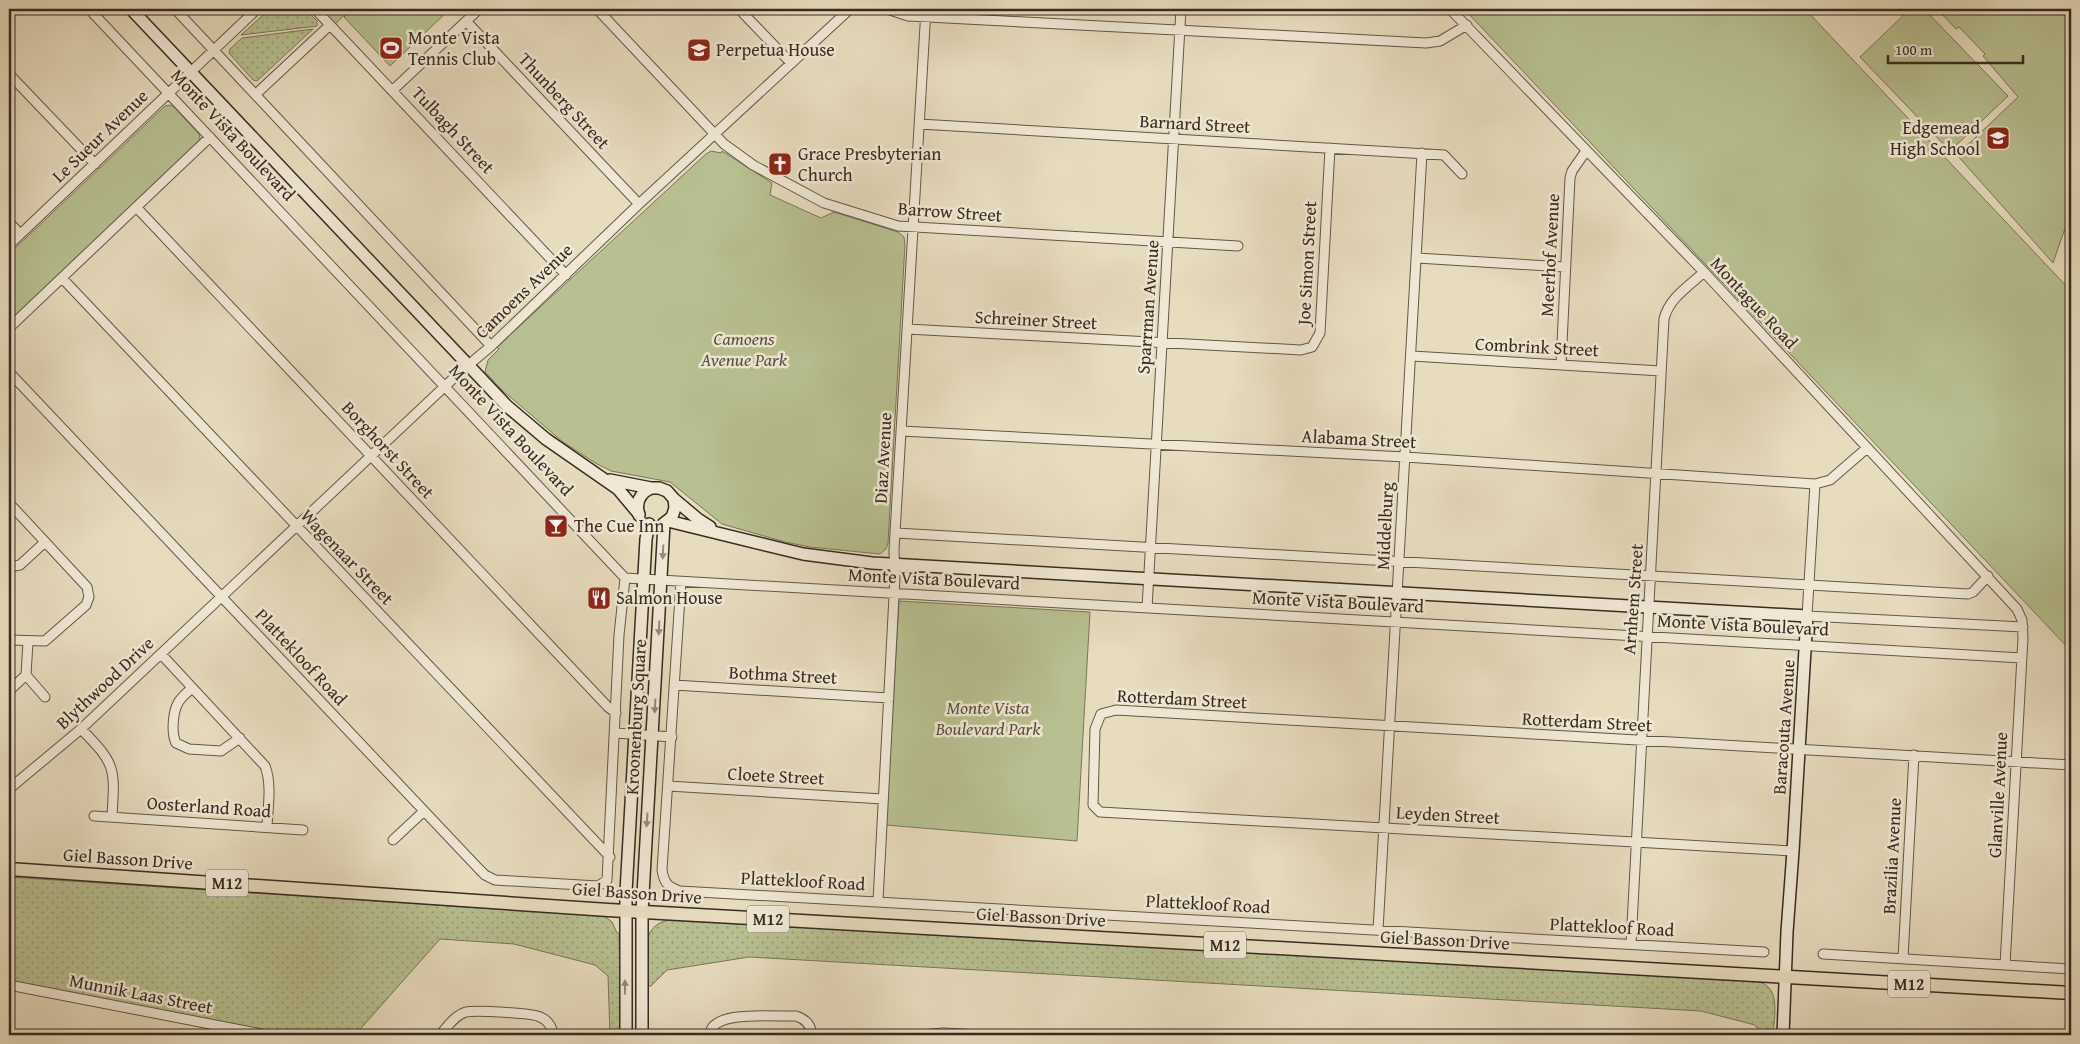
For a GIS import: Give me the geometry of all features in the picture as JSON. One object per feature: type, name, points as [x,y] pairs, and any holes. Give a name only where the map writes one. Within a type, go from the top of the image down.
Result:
[{"type":"main road","name":"Monte Vista Boulevard","points":[[131,9],[468,366],[527,423],[605,479],[627,498],[639,514]]},
{"type":"main road","name":"Monte Vista Boulevard","points":[[605,479],[651,488]]},
{"type":"main road","points":[[651,488],[664,489],[674,499],[674,511],[666,522],[650,524],[639,514],[637,506],[639,498],[651,488]]},
{"type":"main road","name":"Monte Vista Boulevard","points":[[674,499],[699,520],[726,534]]},
{"type":"main road","name":"Monte Vista Boulevard","points":[[666,522],[726,534],[803,554],[894,564],[1807,616]]},
{"type":"main road","name":"Kroonenburg Square","points":[[642,1035],[642,912],[666,522]]},
{"type":"main road","name":"Kroonenburg Square","points":[[626,1035],[626,911],[634,735],[645,580],[646,539],[650,524]]},
{"type":"main road","name":"Baracouta Avenue","points":[[1783,1035],[1787,932],[1807,616]]},
{"type":"main road","name":"Giel Basson Drive","points":[[9,869],[642,912],[2071,993]]},
{"type":"street","name":"Monte Vista Boulevard","points":[[89,9],[625,578],[2022,658]]},
{"type":"street","points":[[175,9],[491,346]]},
{"type":"street","name":"Le Sueur Avenue","points":[[9,246],[257,9]]},
{"type":"street","name":"Tulbagh Street","points":[[315,9],[566,275]]},
{"type":"street","points":[[393,90],[478,9]]},
{"type":"street","name":"Barrow Street","points":[[597,9],[724,144],[753,164],[824,203],[898,226],[1238,246]]},
{"type":"street","points":[[739,9],[791,63]]},
{"type":"street","name":"Camoens Avenue","points":[[221,597],[491,346],[639,204],[850,9]]},
{"type":"street","points":[[887,9],[899,14],[926,13],[1180,30],[1426,43],[1440,42],[1466,25]]},
{"type":"street","name":"Sparrman Avenue","points":[[1147,608],[1181,9]]},
{"type":"street","name":"Montague Road","points":[[1450,9],[1586,152],[1704,272],[1988,576],[2017,609],[2023,627]]},
{"type":"street","name":"Diaz Avenue","points":[[878,901],[901,431],[926,13]]},
{"type":"street","name":"Thunberg Street","points":[[466,21],[639,204]]},
{"type":"street","points":[[256,94],[330,25]]},
{"type":"street","points":[[9,74],[95,164]]},
{"type":"street","name":"Barnard Street","points":[[919,124],[1444,155],[1462,174]]},
{"type":"street","points":[[9,328],[210,137]]},
{"type":"street","name":"Joe Simon Street","points":[[1162,344],[1301,350],[1312,347],[1320,333],[1330,148]]},
{"type":"street","name":"Meerhof Avenue","points":[[1561,364],[1570,178],[1572,170],[1586,152]]},
{"type":"street","name":"Middelburg","points":[[1378,930],[1422,153]]},
{"type":"street","name":"Borghorst Street","points":[[137,208],[608,707],[616,713]]},
{"type":"street","points":[[9,222],[20,234]]},
{"type":"street","points":[[1417,258],[1565,267]]},
{"type":"street","name":"Arnhem Street","points":[[1631,944],[1646,637],[1666,310],[1672,301],[1704,272]]},
{"type":"street","name":"Wagenaar Street","points":[[62,278],[610,857]]},
{"type":"street","name":"Schreiner Street","points":[[907,328],[1162,344]]},
{"type":"street","name":"Combrink Street","points":[[1412,356],[1561,364],[1661,372]]},
{"type":"street","name":"Plattekloof Road","points":[[9,372],[485,875],[490,878],[506,881],[598,886],[606,883]]},
{"type":"street","name":"Alabama Street","points":[[901,431],[1405,458],[1815,484]]},
{"type":"street","points":[[1815,484],[1835,477],[1867,448]]},
{"type":"street","name":"Baracouta Avenue","points":[[1807,616],[1815,484]]},
{"type":"street","points":[[9,504],[87,587],[88,600],[82,610],[50,638],[40,642],[9,640]]},
{"type":"street","points":[[896,533],[1968,594],[1974,592],[1988,576]]},
{"type":"street","points":[[9,567],[20,565],[45,542]]},
{"type":"street","name":"Kroonenburg Square","points":[[606,883],[610,857],[619,634],[625,578]]},
{"type":"street","name":"Kroonenburg Square","points":[[662,870],[681,582]]},
{"type":"street","name":"Blythwood Drive","points":[[9,789],[81,729],[221,597]]},
{"type":"street","name":"Monte Vista Boulevard","points":[[1807,616],[2023,627]]},
{"type":"street","name":"Glanville Avenue","points":[[2005,965],[2023,627]]},
{"type":"street","points":[[9,691],[26,675],[28,642]]},
{"type":"street","points":[[161,654],[260,760],[268,774],[267,826]]},
{"type":"street","points":[[26,675],[45,697]]},
{"type":"street","name":"Bothma Street","points":[[674,685],[889,698]]},
{"type":"street","points":[[192,688],[179,702],[176,710],[174,733],[176,743],[189,749],[221,751],[240,738]]},
{"type":"street","name":"Rotterdam Street","points":[[1100,812],[1093,805],[1095,729],[1101,714],[1116,710],[1390,727],[2071,764]]},
{"type":"street","points":[[81,729],[101,749],[109,761],[113,772],[112,816]]},
{"type":"street","points":[[616,733],[672,737]]},
{"type":"street","name":"Brazilia Avenue","points":[[1903,958],[1914,755]]},
{"type":"street","name":"Cloete Street","points":[[668,786],[884,799]]},
{"type":"street","points":[[393,840],[424,811]]},
{"type":"street","name":"Leyden Street","points":[[1100,812],[1793,851]]},
{"type":"street","name":"Oosterland Road","points":[[94,816],[267,826],[304,830]]},
{"type":"street","name":"Plattekloof Road","points":[[662,870],[667,886],[680,891],[1764,952]]},
{"type":"street","points":[[1823,954],[2071,969]]},
{"type":"street","name":"Munnik Laas Street","points":[[9,985],[266,1035]]},
{"type":"street","points":[[440,1035],[463,1013],[474,1012],[538,1016],[547,1021],[553,1035]]},
{"type":"street","points":[[710,1035],[710,1031],[714,1026],[724,1018],[787,1016],[796,1016],[806,1021],[812,1035]]},
{"type":"street","points":[[214,1035],[216,1025]]},
{"type":"street","points":[[922,1035],[943,1033],[982,1035]]},
{"type":"green space","points":[[270,9],[305,9],[317,21],[317,26],[241,35]]},
{"type":"green space","points":[[321,9],[351,9],[335,24]]},
{"type":"green space","name":"Monte Vista Tennis Club","points":[[353,9],[450,9],[390,66],[344,17]]},
{"type":"green space","points":[[1464,9],[1805,9],[2071,291],[2071,651]]},
{"type":"green space","points":[[1910,9],[1924,9],[2008,96],[1950,151],[1860,57]]},
{"type":"green space","points":[[1937,9],[2071,9],[2071,211],[2053,263],[1957,155],[2018,97],[1983,56],[1985,54],[1959,27],[1956,29]]},
{"type":"green space","points":[[313,29],[257,81],[253,80],[229,53],[230,49],[242,38]]},
{"type":"green space","points":[[170,105],[199,134],[198,143],[9,322],[9,254],[165,106]]},
{"type":"green space","name":"Camoens Avenue Park","points":[[711,151],[721,153],[722,151],[772,183],[770,195],[821,218],[834,212],[898,232],[904,237],[888,543],[886,549],[880,554],[810,547],[722,524],[670,482],[611,471],[597,464],[563,442],[502,390],[485,372],[488,360],[499,349],[497,347]]},
{"type":"green space","name":"Monte Vista Boulevard Park","points":[[899,601],[1090,612],[1077,841],[886,825]]},
{"type":"green space","points":[[9,877],[604,916],[612,922],[617,933],[619,933],[621,1035],[610,1035],[608,976],[595,965],[514,944],[440,939],[355,1035],[286,1035],[9,981]]},
{"type":"green space","points":[[669,920],[1756,981],[1764,984],[1773,995],[1775,1011],[1773,1035],[1762,1035],[1755,1025],[1701,1011],[749,957],[667,970],[651,986],[645,986],[645,956],[648,937],[652,929],[659,923]]},
{"type":"place","name":"Monte Vista Tennis Club","points":[[391,48]]},
{"type":"place","name":"Perpetua House","points":[[699,50]]},
{"type":"place","name":"Edgemead High School","points":[[1998,138]]},
{"type":"place","name":"Grace Presbyterian Church","points":[[780,164]]},
{"type":"place","name":"The Cue Inn","points":[[556,526]]},
{"type":"place","name":"Salmon House","points":[[599,598]]}]
